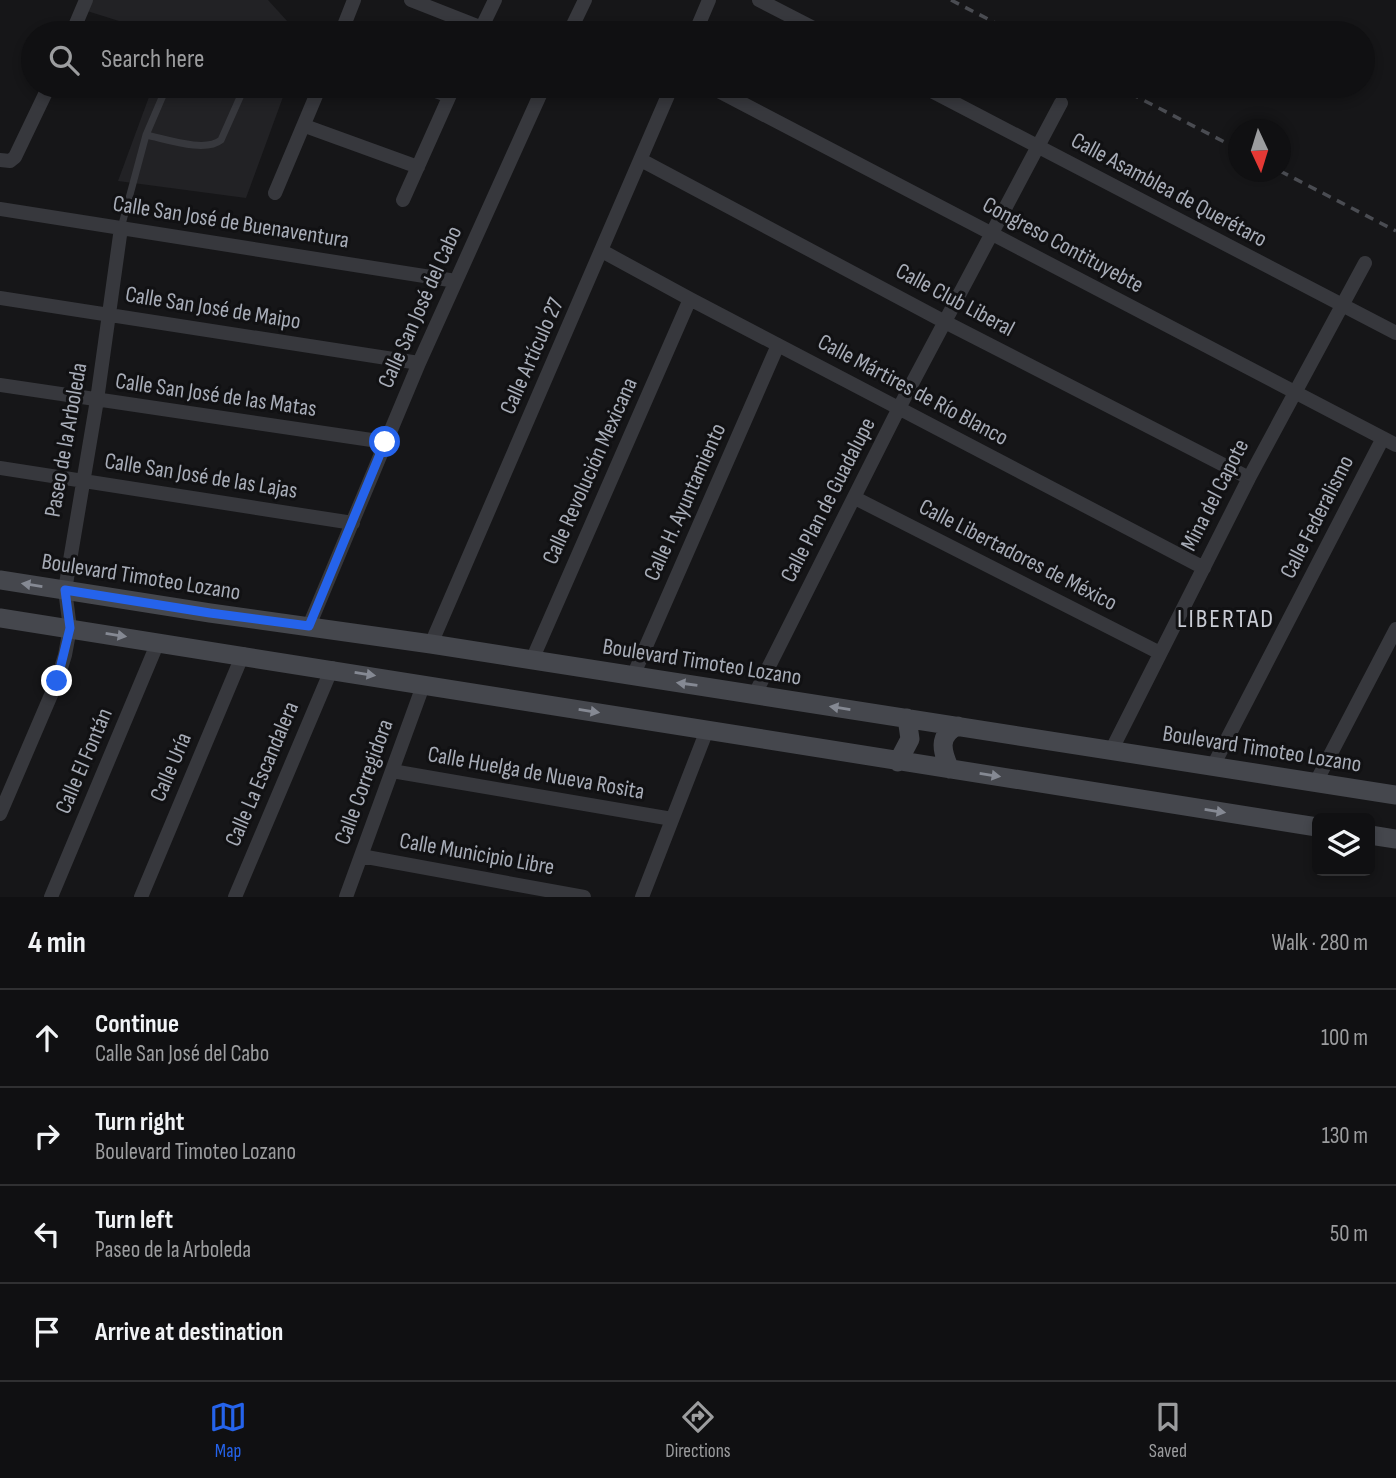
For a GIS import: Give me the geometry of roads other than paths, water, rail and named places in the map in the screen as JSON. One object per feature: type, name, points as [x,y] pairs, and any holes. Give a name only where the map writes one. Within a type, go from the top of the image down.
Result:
[{"type":"main road","name":"Boulevard Timoteo Lozano","points":[[0,580],[431,644],[1396,795]]},
{"type":"main road","points":[[0,618],[332,668],[898,762],[1312,826]]},
{"type":"main road","points":[[898,762],[910,739],[907,718]]},
{"type":"main road","points":[[950,769],[942,743],[950,729],[958,726]]},
{"type":"main road","points":[[1375,836],[1396,839]]},
{"type":"street","points":[[77,21],[86,0]]},
{"type":"street","points":[[346,21],[354,0]]},
{"type":"street","points":[[411,0],[460,21]]},
{"type":"street","points":[[488,21],[495,0]]},
{"type":"street","points":[[574,21],[584,0]]},
{"type":"street","points":[[700,21],[709,0]]},
{"type":"street","points":[[760,0],[800,21]]},
{"type":"street","points":[[0,160],[10,161],[15,157],[43,98]]},
{"type":"street","points":[[275,193],[315,98]]},
{"type":"street","points":[[403,200],[449,98]]},
{"type":"street","name":"Calle San José del Cabo","points":[[309,626],[385,442],[536,98]]},
{"type":"street","name":"Calle Artículo 27","points":[[431,644],[667,98]]},
{"type":"street","name":"Congreso Contituyebte","points":[[732,98],[1389,441]]},
{"type":"street","name":"Calle Asamblea de Querétaro","points":[[945,98],[1396,333]]},
{"type":"street","name":"Calle Plan de Guadalupe","points":[[754,694],[899,408],[1061,103]]},
{"type":"street","points":[[304,126],[418,167]]},
{"type":"street","name":"Calle Club Liberal","points":[[640,160],[945,322],[1249,478]]},
{"type":"street","name":"Calle San José de Buenaventura","points":[[0,209],[456,281]]},
{"type":"street","name":"Paseo de la Arboleda","points":[[0,814],[57,681],[70,628],[65,590],[97,400],[121,228]]},
{"type":"street","name":"Calle Mártires de Río Blanco","points":[[602,251],[1204,568]]},
{"type":"street","name":"Mina del Capote","points":[[1111,751],[1249,478],[1365,263]]},
{"type":"street","name":"Calle San José de Maipo","points":[[0,298],[419,363]]},
{"type":"street","name":"Calle Revolución Mexicana","points":[[532,660],[690,299]]},
{"type":"street","name":"Calle H. Ayuntamiento","points":[[633,676],[778,345]]},
{"type":"street","name":"Calle San José de las Matas","points":[[0,385],[385,442]]},
{"type":"street","name":"Calle Federalismo","points":[[1213,766],[1389,441]]},
{"type":"street","name":"Calle San José de las Lajas","points":[[0,468],[353,523]]},
{"type":"street","name":"Calle Libertadores de México","points":[[855,498],[1160,653]]},
{"type":"street","points":[[1316,782],[1396,629]]},
{"type":"street","name":"Calle El Fontán","points":[[51,897],[158,642]]},
{"type":"street","name":"Calle Uría","points":[[141,897],[243,654]]},
{"type":"street","name":"Calle La Escandalera","points":[[235,897],[332,668]]},
{"type":"street","name":"Calle Corregidora","points":[[346,897],[425,683]]},
{"type":"street","points":[[642,897],[707,730]]},
{"type":"street","name":"Calle Huelga de Nueva Rosita","points":[[392,771],[672,819]]},
{"type":"street","name":"Calle Municipio Libre","points":[[361,856],[584,897]]},
{"type":"lane","points":[[121,228],[146,135],[162,98]]},
{"type":"lane","points":[[146,135],[205,147],[215,145],[221,140],[240,98]]},
{"type":"railway","points":[[951,0],[992,21]]},
{"type":"railway","points":[[1139,98],[1228,144]]},
{"type":"railway","points":[[1291,177],[1396,231]]},
{"type":"district","name":"LIBERTAD","points":[[1226,619]]}]
